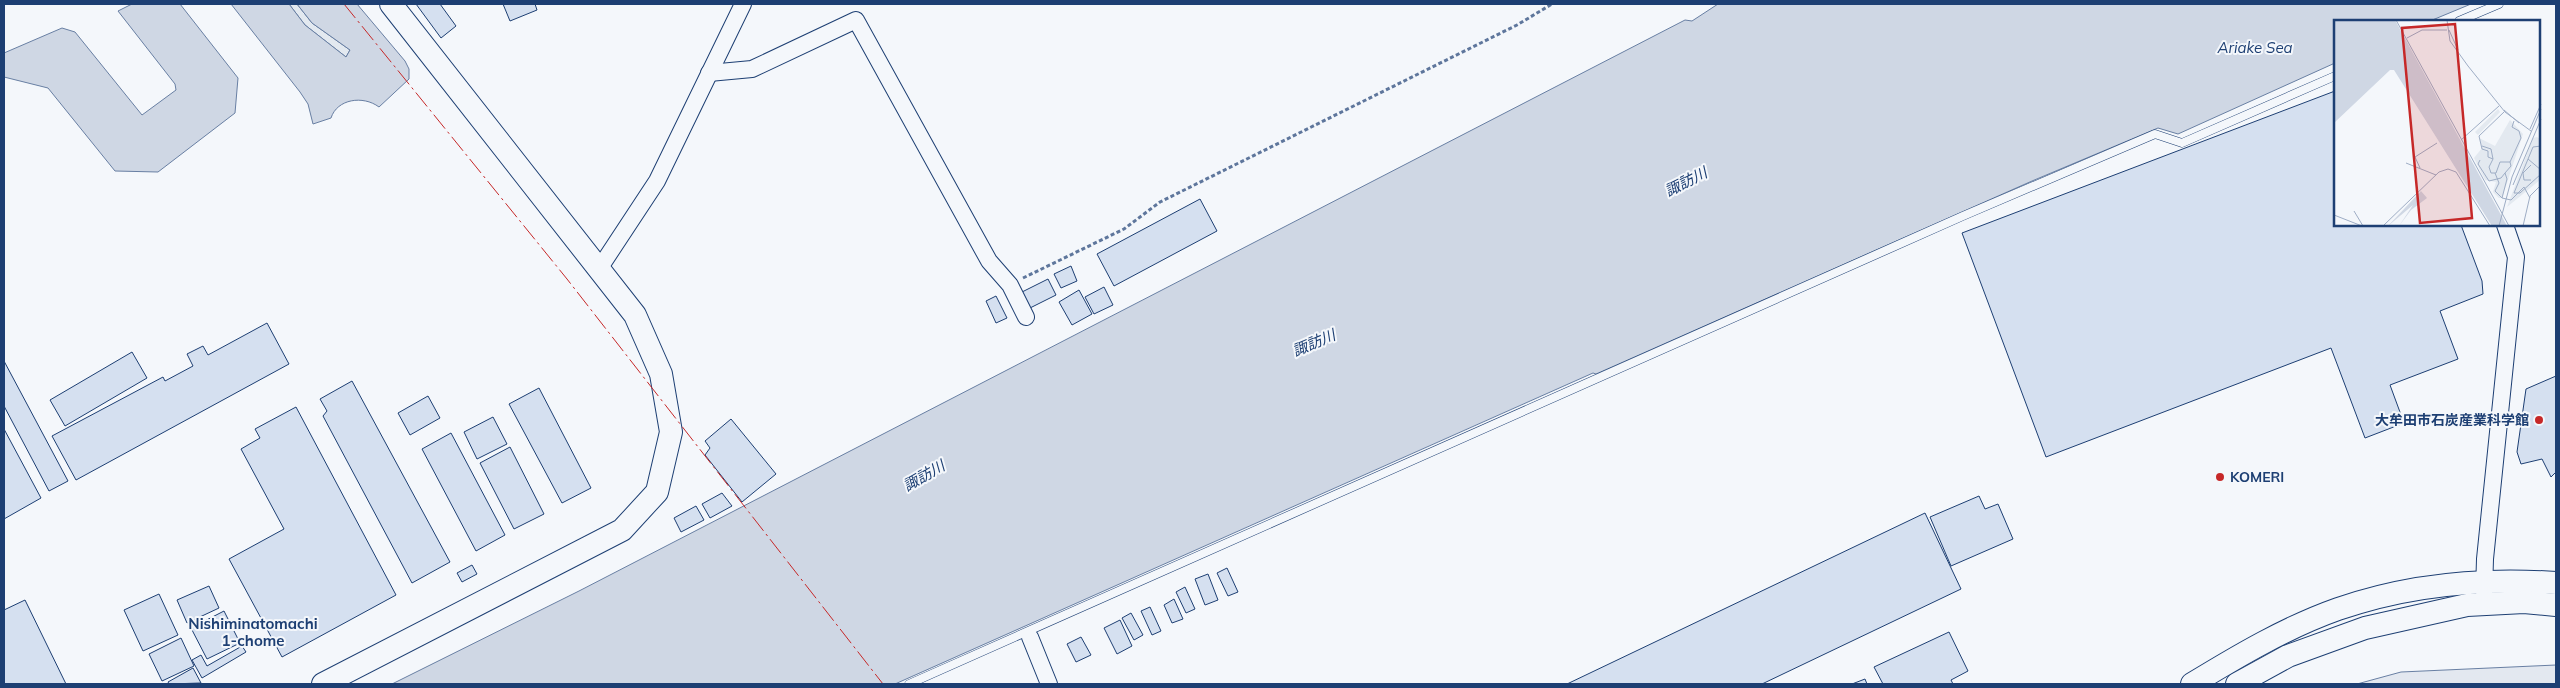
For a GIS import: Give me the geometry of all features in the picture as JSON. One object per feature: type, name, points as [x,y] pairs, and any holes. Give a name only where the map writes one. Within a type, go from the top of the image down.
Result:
[{"type":"street","points":[[323,684],[622,530],[658,492],[670,432],[661,374],[635,315],[391,4]]},
{"type":"street","points":[[599,269],[657,181],[743,4]]},
{"type":"street","points":[[709,73],[752,69],[856,20],[989,261],[1010,285],[1026,317]]},
{"type":"street","points":[[2485,604],[2483,580],[2516,257],[2505,226]]},
{"type":"street","points":[[2192,684],[2282,633],[2338,609],[2386,596],[2483,580],[2556,583]]},
{"type":"street","points":[[2236,684],[2288,656],[2365,628],[2467,605],[2524,602],[2556,604]]},
{"type":"street","points":[[1030,637],[1049,684]]},
{"type":"lane","points":[[2461,20],[2499,4]]},
{"type":"lane","points":[[909,684],[1963,216],[2155,134],[2182,143],[2334,76]]},
{"type":"path","points":[[1010,285],[1124,229],[1160,202],[1517,25],[1552,4]]},
{"type":"shaded area","points":[[289,4],[297,4],[312,23],[350,50],[346,57],[305,25]]},
{"type":"shaded area","points":[[2556,665],[2556,684],[2357,684],[2401,672]]},
{"type":"water","points":[[132,4],[180,4],[238,78],[235,113],[158,172],[115,171],[48,88],[4,77],[4,53],[62,28],[75,32],[142,115],[176,90],[175,84],[118,11]]},
{"type":"water","points":[[231,4],[289,4],[305,25],[346,57],[350,50],[312,23],[297,4],[357,4],[405,61],[409,69],[409,79],[379,107],[366,101],[351,101],[339,107],[331,118],[313,124],[308,104],[300,92]]},
{"type":"water","points":[[1718,4],[2471,4],[2432,20],[2334,20],[2334,63],[2178,134],[2158,128],[2032,181],[1596,374],[1593,373],[895,684],[392,684],[579,591],[1685,20],[1692,21]]},
{"type":"building","points":[[416,4],[440,4],[456,26],[441,38]]},
{"type":"building","points":[[503,4],[535,4],[537,10],[510,21]]},
{"type":"building","points":[[2334,91],[2334,226],[2461,226],[2482,281],[2483,294],[2440,311],[2458,359],[2390,385],[2404,423],[2365,438],[2331,348],[2046,457],[1962,233]]},
{"type":"building","points":[[1200,199],[1217,231],[1114,286],[1097,254]]},
{"type":"building","points":[[1071,266],[1077,281],[1061,288],[1054,274]]},
{"type":"building","points":[[1048,279],[1056,295],[1030,308],[1022,292]]},
{"type":"building","points":[[1104,287],[1113,305],[1094,314],[1085,297]]},
{"type":"building","points":[[1079,290],[1092,314],[1072,325],[1059,302]]},
{"type":"building","points":[[996,296],[1007,318],[996,323],[986,301]]},
{"type":"building","points":[[267,323],[289,364],[76,480],[52,436],[163,377],[165,381],[193,366],[187,354],[203,346],[208,355]]},
{"type":"building","points":[[132,352],[147,378],[65,426],[50,400]]},
{"type":"building","points":[[4,361],[68,481],[49,491],[4,406]]},
{"type":"building","name":"大牟田市石炭産業科学館","points":[[2556,376],[2556,472],[2551,477],[2542,459],[2521,464],[2517,452],[2526,389]]},
{"type":"building","points":[[352,381],[450,562],[412,583],[323,416],[327,411],[320,399]]},
{"type":"building","points":[[539,388],[591,488],[562,503],[509,404]]},
{"type":"building","points":[[428,396],[440,418],[410,435],[398,413]]},
{"type":"building","points":[[296,407],[396,595],[282,657],[229,559],[284,529],[241,449],[260,438],[255,429]]},
{"type":"building","points":[[493,417],[507,444],[477,459],[464,432]]},
{"type":"building","points":[[731,419],[776,474],[742,502],[705,455],[710,448],[705,441]]},
{"type":"building","points":[[4,429],[41,498],[4,519]]},
{"type":"building","points":[[451,433],[505,535],[476,551],[422,449]]},
{"type":"building","points":[[510,447],[544,514],[514,529],[480,463]]},
{"type":"building","points":[[722,493],[732,506],[710,518],[702,504]]},
{"type":"building","points":[[1979,496],[1985,509],[1998,504],[2013,539],[1951,566],[1930,517]]},
{"type":"building","points":[[696,506],[704,520],[681,532],[674,518]]},
{"type":"building","points":[[1925,513],[1961,589],[1762,684],[1567,684]]},
{"type":"building","points":[[472,565],[477,574],[462,582],[457,573]]},
{"type":"building","points":[[1227,568],[1238,592],[1228,596],[1217,573]]},
{"type":"building","points":[[1208,574],[1218,600],[1205,605],[1195,579]]},
{"type":"building","points":[[209,586],[219,608],[187,623],[177,600]]},
{"type":"building","points":[[1185,587],[1195,609],[1186,613],[1176,592]]},
{"type":"building","points":[[159,594],[178,635],[143,651],[124,610]]},
{"type":"building","points":[[1174,599],[1183,619],[1172,623],[1164,605]]},
{"type":"building","points":[[25,600],[66,684],[4,684],[4,610]]},
{"type":"building","points":[[1150,607],[1161,631],[1152,635],[1141,611]]},
{"type":"building","points":[[224,611],[240,643],[207,659],[191,628]]},
{"type":"building","points":[[1131,613],[1143,635],[1134,640],[1122,618]]},
{"type":"building","points":[[1120,620],[1132,646],[1117,654],[1104,628]]},
{"type":"building","points":[[1949,632],[1968,671],[1951,680],[1953,684],[1883,684],[1874,667]]},
{"type":"building","points":[[1081,637],[1091,655],[1076,662],[1067,644]]},
{"type":"building","points":[[181,638],[194,666],[162,681],[149,654]]},
{"type":"building","points":[[242,646],[246,652],[202,678],[192,660],[201,655],[207,666]]},
{"type":"building","points":[[193,668],[201,683],[169,684],[168,682]]},
{"type":"building","points":[[1865,679],[1867,684],[1852,684]]},
{"type":"power","points":[[344,4],[567,279],[883,684]]},
{"type":"place","name":"大牟田市石炭産業科学館","points":[[2539,420]]},
{"type":"place","name":"KOMERI","points":[[2220,477]]},
{"type":"district","name":"Nishiminatomachi 1-chome","points":[[253,632]]},
{"type":"water label","name":"Ariake Sea","points":[[2255,48]]},
{"type":"water label","name":"諏訪川","points":[[1686,182]]},
{"type":"water label","name":"諏訪川","points":[[1314,343]]},
{"type":"water label","name":"諏訪川","points":[[924,476]]}]
